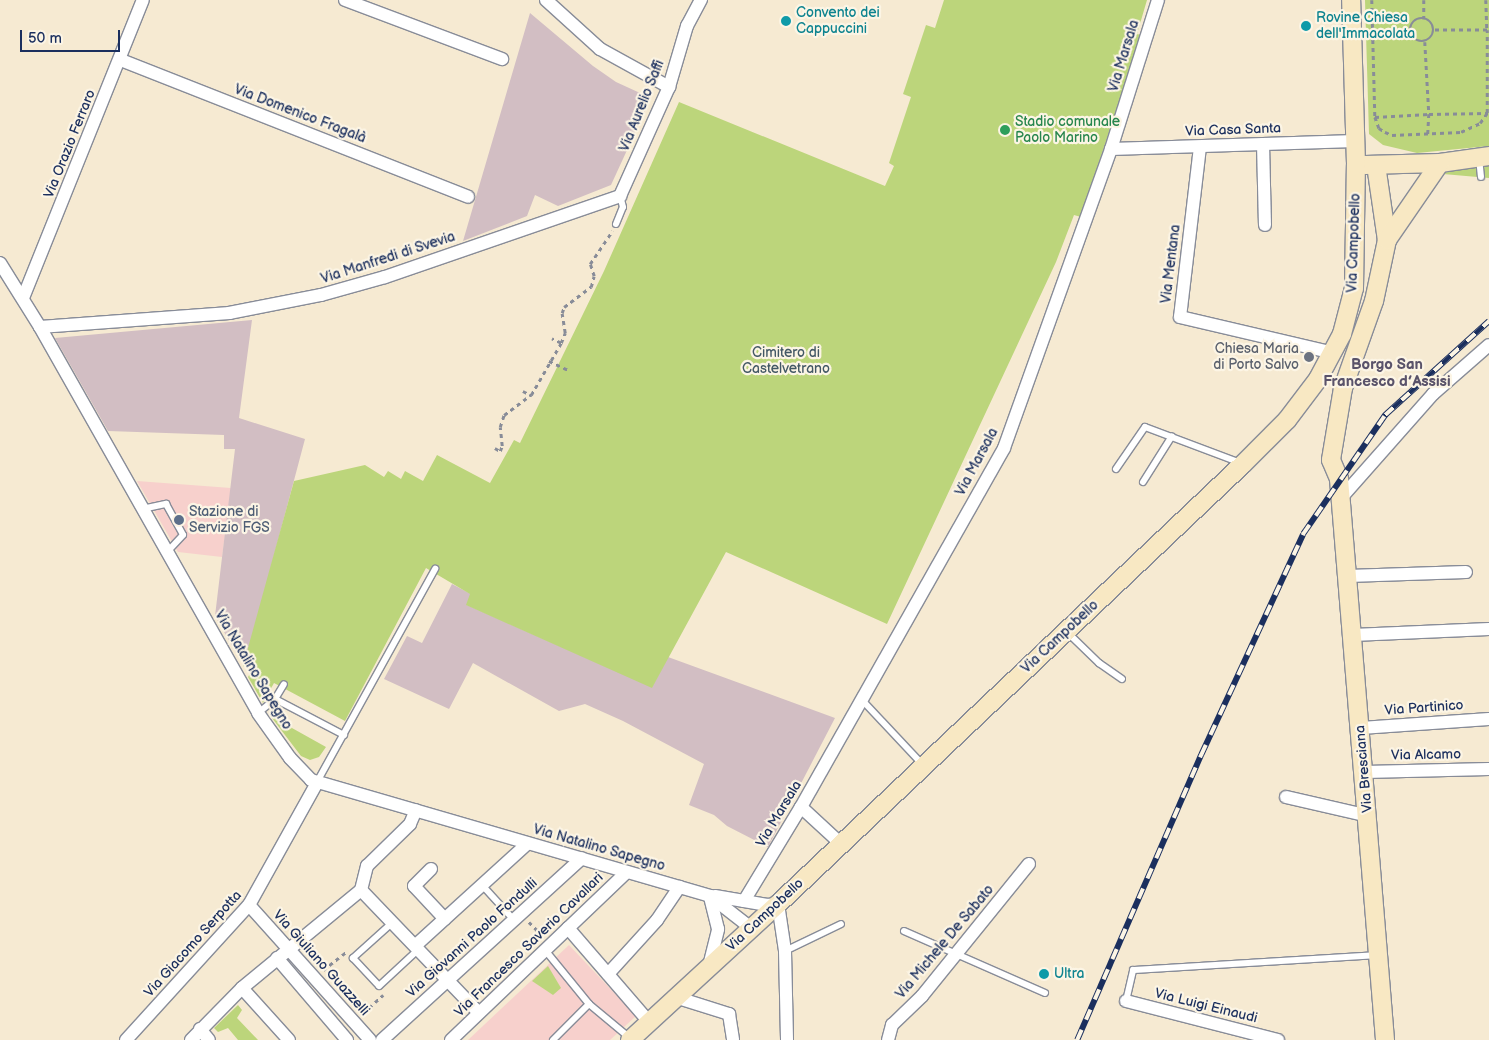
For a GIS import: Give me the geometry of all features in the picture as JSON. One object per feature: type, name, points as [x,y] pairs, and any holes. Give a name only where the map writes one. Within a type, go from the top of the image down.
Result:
[{"type":"main road","name":"Via Campobello","points":[[630,1040],[778,904],[1243,464],[1287,420],[1334,353],[1354,288],[1356,164],[1351,0]]},
{"type":"main road","points":[[1356,164],[1376,166],[1440,163],[1484,156]]},
{"type":"main road","points":[[1387,240],[1440,163]]},
{"type":"main road","points":[[1376,166],[1387,240]]},
{"type":"main road","name":"Via Bresciana","points":[[1386,1040],[1369,816],[1341,498],[1339,479],[1331,460],[1335,419],[1343,388],[1374,301],[1387,240]]},
{"type":"street","name":"Via Orazio Ferraro","points":[[23,298],[121,60],[143,0]]},
{"type":"street","points":[[345,0],[502,60]]},
{"type":"street","points":[[546,0],[600,49],[669,87]]},
{"type":"street","name":"Via Aurelio Saffi","points":[[620,196],[669,87],[687,26],[702,0]]},
{"type":"street","name":"Via Marsala","points":[[744,901],[801,807],[860,698],[1004,448],[1111,149],[1158,0]]},
{"type":"street","name":"Via Domenico Fragalà","points":[[121,60],[468,197]]},
{"type":"street","name":"Via Casa Santa","points":[[1111,149],[1355,141]]},
{"type":"street","points":[[1263,144],[1265,225]]},
{"type":"street","name":"Via Mentana","points":[[1200,147],[1180,317],[1334,353]]},
{"type":"street","name":"Via Manfredi di Svevia","points":[[40,327],[229,314],[321,296],[385,277],[620,196]]},
{"type":"street","name":"Via Natalino Sapegno","points":[[0,263],[40,327],[258,713],[290,758],[317,783],[710,896],[778,904]]},
{"type":"street","points":[[1341,498],[1433,394],[1489,345]]},
{"type":"street","points":[[1348,576],[1466,572]]},
{"type":"street","points":[[1353,635],[1489,629]]},
{"type":"street","name":"Via Partinico","points":[[1361,728],[1489,719]]},
{"type":"street","name":"Via Alcamo","points":[[1365,772],[1489,768]]},
{"type":"street","name":"Via Giacomo Serpotta","points":[[126,1040],[249,905],[317,783]]},
{"type":"street","points":[[1286,796],[1369,816]]},
{"type":"street","points":[[801,807],[840,844]]},
{"type":"street","points":[[191,1040],[242,988],[277,958],[291,950],[361,890],[367,866],[410,824],[416,810]]},
{"type":"street","points":[[418,947],[445,919],[528,843]]},
{"type":"street","name":"Via Giovanni Paolo Fondulli","points":[[382,1040],[582,858]]},
{"type":"street","name":"Via Michele De Sabato","points":[[888,1040],[892,1025],[922,996],[1029,864]]},
{"type":"street","points":[[431,869],[414,886],[445,919]]},
{"type":"street","name":"Via Francesco Saverio Cavallari","points":[[451,1040],[627,872]]},
{"type":"street","points":[[608,974],[657,920],[679,887]]},
{"type":"street","points":[[361,890],[418,947],[479,1013]]},
{"type":"street","points":[[709,966],[718,929],[710,896]]},
{"type":"street","name":"Via Natalino Sapegno","points":[[710,896],[751,928]]},
{"type":"street","points":[[778,904],[785,951],[787,1040]]},
{"type":"street","name":"Via Giuliano Guazzelli","points":[[249,905],[370,1040]]},
{"type":"street","points":[[568,928],[649,1022]]},
{"type":"street","points":[[277,958],[347,1040]]},
{"type":"street","points":[[242,988],[289,1040]]},
{"type":"street","points":[[675,997],[729,1014],[732,1040]]},
{"type":"street","name":"Via Luigi Einaudi","points":[[1126,1001],[1278,1040]]},
{"type":"street","points":[[200,1029],[209,1040]]},
{"type":"lane","points":[[1480,177],[1484,156]]},
{"type":"lane","points":[[616,224],[623,207],[620,196]]},
{"type":"lane","points":[[1116,469],[1145,427],[1243,464]]},
{"type":"lane","points":[[1143,482],[1172,436]]},
{"type":"lane","points":[[142,509],[166,504],[183,535],[167,552]]},
{"type":"lane","points":[[317,783],[435,569]]},
{"type":"lane","points":[[1066,631],[1099,663],[1122,679]]},
{"type":"lane","points":[[258,713],[275,700],[284,684]]},
{"type":"lane","points":[[860,698],[923,765]]},
{"type":"lane","points":[[275,700],[344,735]]},
{"type":"lane","points":[[482,885],[518,917]]},
{"type":"lane","points":[[392,922],[352,958],[379,986],[418,947]]},
{"type":"lane","points":[[785,951],[841,924]]},
{"type":"lane","points":[[904,931],[1045,993]]},
{"type":"lane","points":[[548,947],[590,1004],[630,1040]]},
{"type":"lane","points":[[1126,1001],[1133,970],[1380,955]]},
{"type":"lane","points":[[553,1040],[590,1004]]},
{"type":"path","points":[[1372,0],[1375,117],[1379,128],[1392,135],[1470,130],[1488,113],[1486,0]]},
{"type":"path","points":[[1424,0],[1424,18]]},
{"type":"path","points":[[1424,18],[1432,22],[1434,30],[1432,38],[1425,42],[1413,38],[1410,30],[1413,23],[1424,18]]},
{"type":"path","points":[[1352,34],[1410,30]]},
{"type":"path","points":[[1434,30],[1487,30]]},
{"type":"path","points":[[1425,42],[1429,114],[1428,134]]},
{"type":"path","points":[[1375,117],[1488,113]]},
{"type":"path","points":[[495,448],[500,451],[502,446],[500,427],[504,415],[531,395],[561,343],[564,333],[562,314],[564,307],[591,287],[594,276],[590,264],[616,224]]},
{"type":"path","points":[[552,339],[561,343]]},
{"type":"path","points":[[549,361],[568,370]]},
{"type":"path","points":[[524,391],[531,395]]},
{"type":"path","points":[[518,917],[548,947]]},
{"type":"path","points":[[315,977],[345,950]]},
{"type":"path","points":[[354,1023],[385,993],[379,986]]},
{"type":"shaded area","points":[[530,13],[593,66],[616,82],[651,98],[611,185],[558,206],[535,195],[527,216],[463,241]]},
{"type":"shaded area","points":[[252,320],[239,418],[305,439],[247,657],[237,650],[236,653],[215,616],[235,449],[224,449],[224,435],[108,431],[55,338]]},
{"type":"shaded area","points":[[137,481],[231,488],[222,557],[178,552]]},
{"type":"shaded area","points":[[452,584],[471,594],[467,605],[652,687],[668,657],[835,718],[768,847],[727,826],[714,815],[689,805],[704,764],[623,721],[585,704],[559,711],[473,663],[449,709],[384,679],[407,636],[422,643]]},
{"type":"shaded area","points":[[569,945],[636,1016],[610,1040],[468,1040]]},
{"type":"green space","name":"Cimitero di Castelvetrano","points":[[944,0],[1147,0],[1137,34],[1141,35],[1081,217],[1074,215],[1056,262],[887,624],[726,552],[652,688],[466,605],[470,594],[426,568],[345,721],[274,683],[263,703],[248,677],[252,670],[243,666],[294,481],[365,465],[384,477],[388,471],[401,479],[405,471],[423,481],[437,455],[490,483],[514,440],[520,443],[604,271],[679,102],[885,186],[894,166],[889,163],[911,97],[903,94],[926,25],[935,28]]},
{"type":"green space","points":[[1365,0],[1489,0],[1489,146],[1417,153],[1383,145],[1369,134]]},
{"type":"green space","points":[[1489,163],[1489,178],[1443,174],[1458,168]]},
{"type":"green space","points":[[281,714],[283,723],[326,747],[319,757],[310,760],[301,756],[272,718]]},
{"type":"green space","points":[[548,966],[561,988],[553,995],[532,981]]},
{"type":"green space","points":[[238,1005],[242,1010],[237,1018],[258,1040],[238,1040],[228,1028],[218,1032],[214,1028]]},
{"type":"railway","points":[[1077,1040],[1201,755],[1303,534],[1385,415],[1489,321]]},
{"type":"place","name":"Convento dei Cappuccini","points":[[786,21]]},
{"type":"place","name":"Rovine Chiesa dell'Immacolata","points":[[1306,26]]},
{"type":"place","name":"Stadio comunale Paolo Marino","points":[[1005,130]]},
{"type":"place","name":"Chiesa Maria di Porto Salvo","points":[[1309,357]]},
{"type":"place","name":"Stazione di Servizio FGS","points":[[179,520]]},
{"type":"place","name":"Ultra","points":[[1044,974]]},
{"type":"district","name":"Borgo San Francesco d’Assisi","points":[[1387,372]]}]
